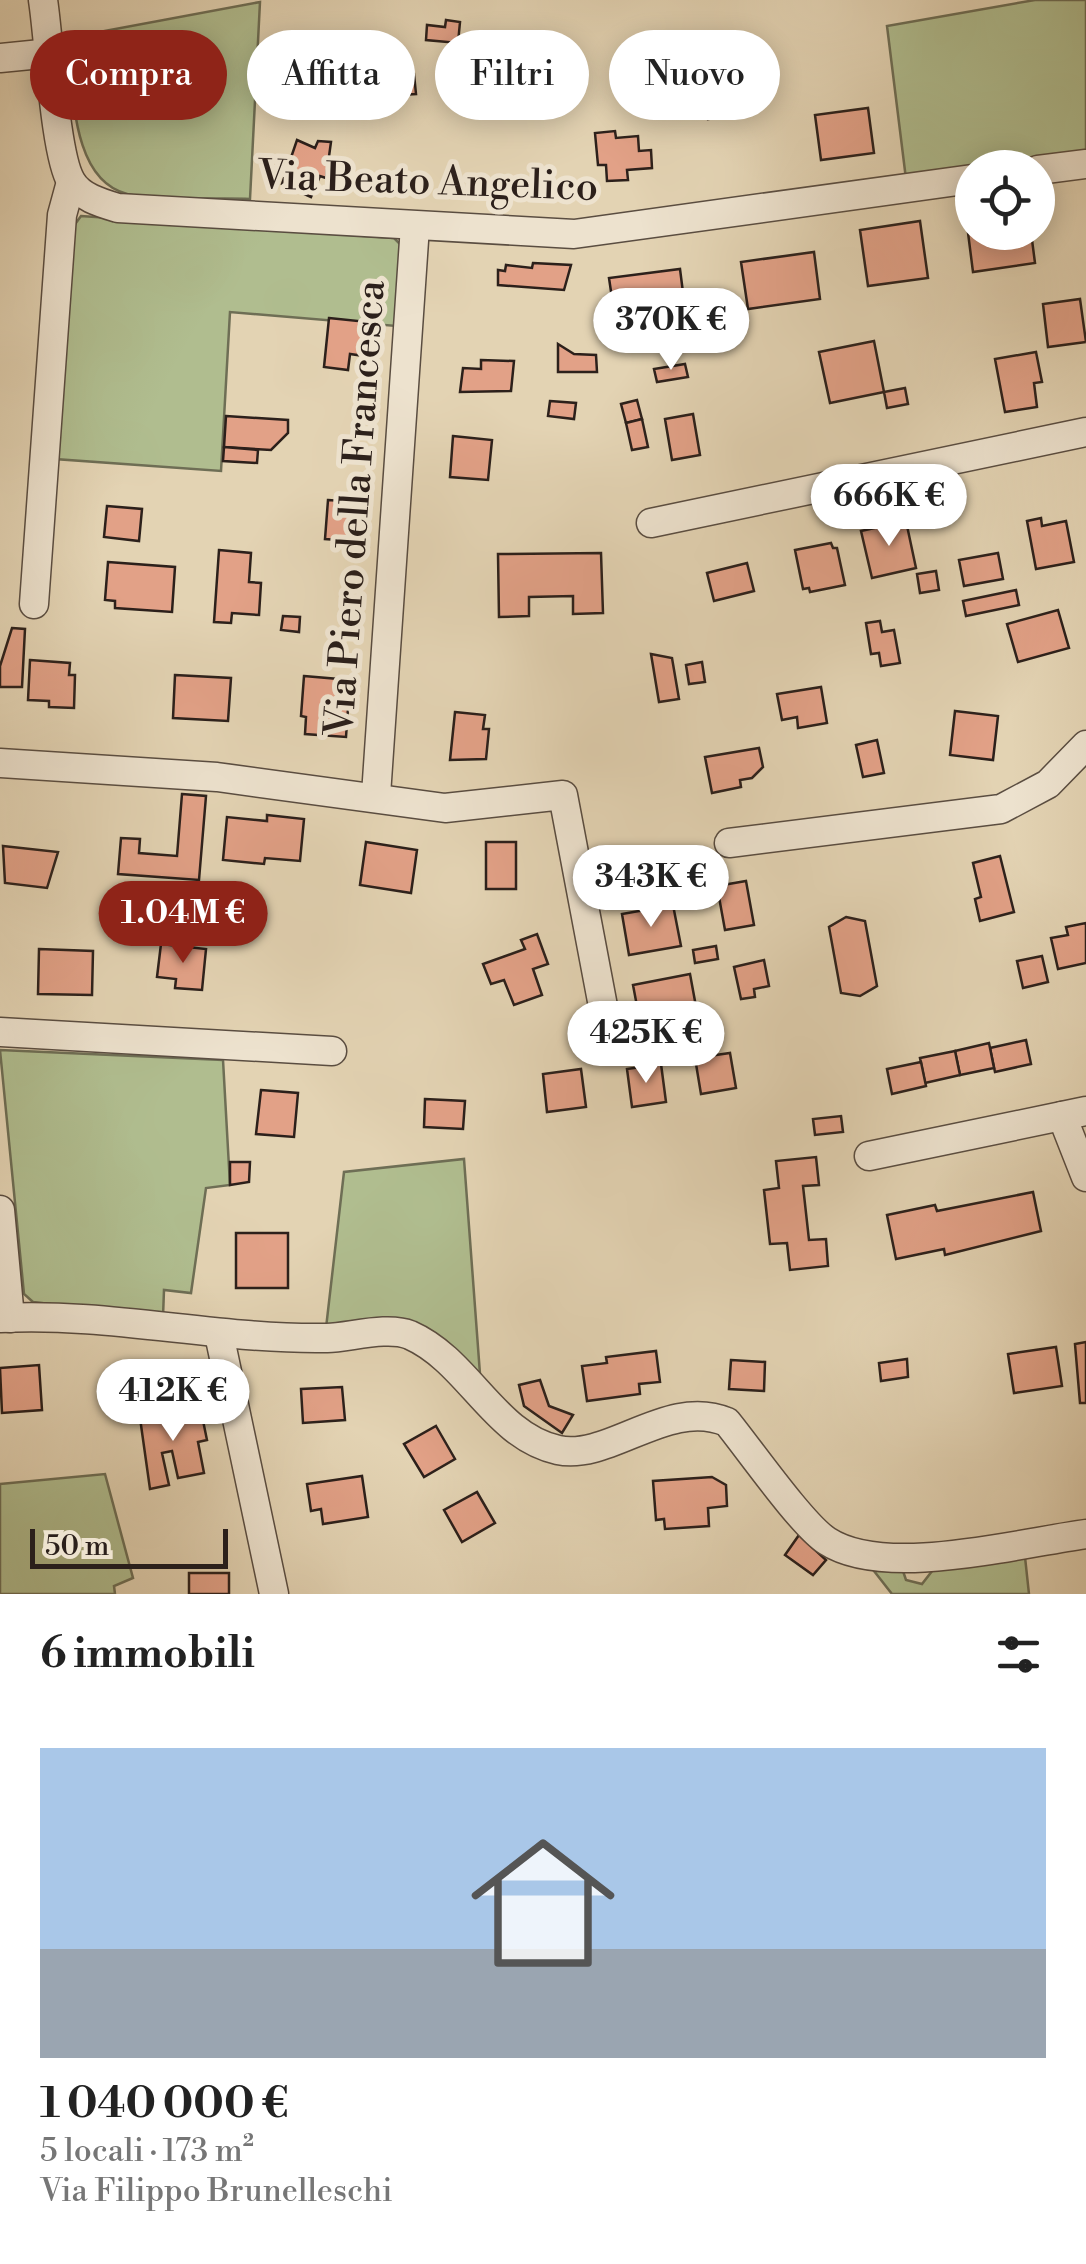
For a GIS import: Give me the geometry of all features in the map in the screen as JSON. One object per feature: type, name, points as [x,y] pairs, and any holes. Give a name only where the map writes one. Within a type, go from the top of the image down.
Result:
[{"type":"street","points":[[43,0],[48,30]]},
{"type":"street","points":[[0,58],[30,55]]},
{"type":"street","points":[[34,604],[62,215],[71,182],[59,120]]},
{"type":"street","points":[[1055,168],[1086,164]]},
{"type":"street","name":"Via Beato Angelico","points":[[71,182],[93,200],[131,210],[574,234],[955,181]]},
{"type":"street","name":"Via Piero della Francesca","points":[[376,795],[415,226]]},
{"type":"street","points":[[651,522],[1086,432]]},
{"type":"street","points":[[729,843],[1001,809],[1048,784],[1086,745]]},
{"type":"street","points":[[0,763],[121,768],[376,795],[445,808],[563,795],[605,1018]]},
{"type":"street","points":[[0,1032],[332,1051]]},
{"type":"street","points":[[869,1156],[1074,1114],[1086,1177]]},
{"type":"street","points":[[0,1210],[5,1318],[326,1338],[404,1332],[441,1355],[520,1435],[560,1451],[580,1449],[686,1416],[711,1416],[727,1422],[824,1539],[847,1551],[878,1558],[922,1556],[1086,1534]]},
{"type":"street","points":[[219,1334],[274,1594]]},
{"type":"green space","points":[[1035,0],[1086,0],[1086,154],[1055,158],[1055,150],[955,150],[955,172],[906,179],[887,26]]},
{"type":"green space","points":[[260,2],[259,30],[247,30],[247,120],[254,120],[250,199],[171,199],[127,194],[108,185],[94,170],[77,120],[227,120],[227,30],[110,30]]},
{"type":"green space","points":[[81,216],[394,238],[401,245],[396,326],[230,312],[221,471],[55,459],[73,227]]},
{"type":"green space","points":[[0,1050],[223,1060],[230,1185],[206,1188],[191,1293],[164,1290],[163,1317],[33,1302],[24,1294]]},
{"type":"green space","points":[[464,1159],[480,1374],[443,1340],[411,1324],[375,1322],[326,1328],[344,1172]]},
{"type":"green space","points":[[105,1474],[133,1578],[114,1586],[115,1594],[0,1594],[0,1484]]},
{"type":"green space","points":[[1025,1557],[1029,1594],[892,1594],[874,1571],[903,1571],[906,1580],[922,1584],[936,1566]]},
{"type":"building","points":[[446,20],[460,22],[459,30],[435,30],[435,41],[426,40],[427,25],[445,27]]},
{"type":"building","points":[[868,108],[874,153],[821,160],[815,115]]},
{"type":"building","points":[[615,131],[616,138],[638,136],[639,151],[651,150],[652,168],[627,170],[628,180],[607,181],[606,165],[598,165],[595,133]]},
{"type":"building","points":[[297,140],[315,148],[318,141],[331,142],[326,178],[320,176],[311,197],[282,184]]},
{"type":"building","points":[[920,221],[928,278],[868,286],[860,230]]},
{"type":"building","points":[[970,250],[1033,250],[1035,263],[973,272]]},
{"type":"building","points":[[814,252],[820,299],[748,309],[741,262]]},
{"type":"building","points":[[533,263],[571,265],[564,290],[498,285],[498,270],[505,271],[506,265],[532,268]]},
{"type":"building","points":[[680,269],[686,316],[616,325],[609,278]]},
{"type":"building","points":[[1080,299],[1086,342],[1048,347],[1043,304]]},
{"type":"building","points":[[329,318],[368,322],[364,356],[350,354],[348,370],[324,367]]},
{"type":"building","points":[[874,341],[884,392],[830,403],[819,352]]},
{"type":"building","points":[[558,344],[574,354],[596,355],[597,372],[558,372]]},
{"type":"building","points":[[1036,352],[1042,382],[1034,383],[1037,407],[1005,412],[995,359]]},
{"type":"building","points":[[481,360],[514,361],[511,391],[460,392],[463,368],[481,369]]},
{"type":"building","points":[[685,364],[688,377],[657,382],[654,369]]},
{"type":"building","points":[[905,388],[908,404],[887,408],[884,392]]},
{"type":"building","points":[[637,400],[642,419],[626,423],[621,404]]},
{"type":"building","points":[[550,401],[576,403],[574,419],[548,416]]},
{"type":"building","points":[[693,414],[700,455],[672,460],[665,419]]},
{"type":"building","points":[[226,416],[288,420],[288,433],[271,450],[224,447]]},
{"type":"building","points":[[642,419],[648,447],[632,450],[626,423]]},
{"type":"building","points":[[453,436],[492,440],[488,480],[450,477]]},
{"type":"building","points":[[224,447],[258,450],[257,463],[223,461]]},
{"type":"building","points":[[328,500],[369,503],[366,542],[325,539]]},
{"type":"building","points":[[107,506],[142,509],[139,541],[104,537]]},
{"type":"building","points":[[1041,518],[1042,526],[1066,521],[1074,562],[1036,569],[1027,521]]},
{"type":"building","points":[[906,521],[916,568],[872,578],[861,531]]},
{"type":"building","points":[[831,543],[837,548],[845,585],[810,592],[809,588],[803,589],[795,550]]},
{"type":"building","points":[[219,550],[251,553],[249,582],[261,583],[259,615],[232,613],[231,623],[214,622]]},
{"type":"building","points":[[601,553],[603,613],[573,614],[573,596],[529,597],[529,616],[499,617],[498,554]]},
{"type":"building","points":[[998,553],[1003,579],[964,586],[959,560]]},
{"type":"building","points":[[108,562],[175,567],[172,612],[115,608],[115,601],[105,600]]},
{"type":"building","points":[[747,563],[754,591],[714,601],[707,573]]},
{"type":"building","points":[[936,571],[939,590],[920,593],[917,574]]},
{"type":"building","points":[[1016,590],[1019,605],[966,616],[963,601]]},
{"type":"building","points":[[1058,610],[1069,648],[1018,662],[1007,624]]},
{"type":"building","points":[[283,616],[300,617],[299,632],[281,630]]},
{"type":"building","points":[[880,621],[882,632],[894,630],[900,663],[881,666],[879,653],[871,654],[866,623]]},
{"type":"building","points":[[12,628],[25,629],[22,687],[0,687],[0,666]]},
{"type":"building","points":[[651,654],[672,658],[679,699],[659,702]]},
{"type":"building","points":[[30,660],[70,663],[69,675],[75,675],[74,708],[49,707],[49,701],[28,700]]},
{"type":"building","points":[[702,662],[705,682],[689,684],[686,665]]},
{"type":"building","points":[[175,675],[231,678],[228,721],[173,718]]},
{"type":"building","points":[[304,676],[350,680],[346,737],[305,734],[306,717],[301,716]]},
{"type":"building","points":[[821,687],[827,723],[798,728],[797,717],[782,720],[777,694]]},
{"type":"building","points":[[955,711],[998,716],[993,760],[950,755]]},
{"type":"building","points":[[455,712],[485,715],[483,729],[489,729],[486,759],[450,760]]},
{"type":"building","points":[[877,740],[884,773],[863,777],[856,745]]},
{"type":"building","points":[[759,748],[763,767],[752,778],[740,780],[741,787],[712,793],[705,757]]},
{"type":"building","points":[[182,794],[206,796],[199,880],[118,874],[121,838],[140,839],[139,853],[177,856]]},
{"type":"building","points":[[267,815],[304,819],[300,861],[265,858],[264,864],[223,860],[227,817],[267,821]]},
{"type":"building","points":[[366,842],[417,850],[411,893],[360,885]]},
{"type":"building","points":[[486,842],[516,842],[516,889],[486,889]]},
{"type":"building","points":[[3,846],[58,852],[47,888],[5,883]]},
{"type":"building","points":[[1000,856],[1014,912],[980,921],[975,899],[981,897],[973,863]]},
{"type":"building","points":[[746,881],[754,925],[725,930],[717,886]]},
{"type":"building","points":[[673,905],[681,946],[629,955],[622,914]]},
{"type":"building","points":[[846,917],[865,921],[877,986],[860,996],[841,993],[829,927]]},
{"type":"building","points":[[1086,923],[1086,963],[1058,969],[1051,938],[1068,935],[1066,927]]},
{"type":"building","points":[[537,934],[548,964],[533,969],[542,995],[514,1005],[504,980],[491,984],[483,964],[525,949],[521,940]]},
{"type":"building","points":[[161,944],[206,949],[202,990],[175,988],[176,979],[157,977]]},
{"type":"building","points":[[716,946],[718,959],[695,963],[693,950]]},
{"type":"building","points":[[39,949],[93,951],[92,995],[38,994]]},
{"type":"building","points":[[1042,956],[1048,982],[1023,988],[1017,961]]},
{"type":"building","points":[[764,960],[769,986],[754,989],[755,997],[741,999],[734,967]]},
{"type":"building","points":[[690,974],[697,1012],[640,1022],[633,985]]},
{"type":"building","points":[[1026,1040],[1031,1064],[995,1072],[990,1048]]},
{"type":"building","points":[[989,1043],[994,1068],[960,1075],[955,1051]]},
{"type":"building","points":[[955,1051],[960,1075],[925,1083],[920,1058]]},
{"type":"building","points":[[730,1053],[736,1088],[701,1094],[695,1058]]},
{"type":"building","points":[[921,1062],[926,1086],[892,1094],[887,1069]]},
{"type":"building","points":[[661,1064],[666,1102],[632,1107],[627,1069]]},
{"type":"building","points":[[581,1069],[586,1107],[547,1112],[543,1074]]},
{"type":"building","points":[[261,1090],[298,1093],[294,1137],[256,1134]]},
{"type":"building","points":[[425,1099],[465,1101],[463,1129],[424,1127]]},
{"type":"building","points":[[841,1116],[843,1132],[815,1135],[813,1119]]},
{"type":"building","points":[[816,1157],[819,1185],[803,1186],[809,1240],[826,1239],[828,1266],[790,1270],[787,1243],[770,1244],[764,1190],[779,1188],[776,1161]]},
{"type":"building","points":[[230,1162],[250,1162],[249,1182],[230,1185]]},
{"type":"building","points":[[1033,1192],[1041,1231],[945,1255],[944,1249],[896,1259],[887,1215],[935,1205],[937,1211]]},
{"type":"building","points":[[236,1233],[288,1233],[288,1288],[236,1288]]},
{"type":"building","points":[[1086,1342],[1086,1403],[1080,1403],[1075,1344]]},
{"type":"building","points":[[1056,1347],[1062,1386],[1014,1393],[1008,1354]]},
{"type":"building","points":[[656,1351],[660,1382],[639,1384],[640,1394],[587,1401],[582,1366],[607,1363],[606,1357]]},
{"type":"building","points":[[907,1359],[908,1377],[881,1381],[879,1363]]},
{"type":"building","points":[[731,1360],[765,1362],[764,1391],[729,1389]]},
{"type":"building","points":[[39,1365],[42,1410],[2,1413],[0,1368]]},
{"type":"building","points":[[540,1380],[549,1406],[573,1415],[562,1433],[524,1406],[519,1385]]},
{"type":"building","points":[[342,1387],[345,1420],[303,1423],[301,1389]]},
{"type":"building","points":[[200,1406],[207,1440],[198,1442],[204,1473],[178,1478],[172,1451],[162,1453],[169,1485],[150,1489],[140,1418]]},
{"type":"building","points":[[436,1426],[455,1459],[424,1477],[404,1444]]},
{"type":"building","points":[[362,1476],[368,1517],[323,1524],[321,1509],[311,1511],[307,1484]]},
{"type":"building","points":[[712,1477],[726,1485],[727,1506],[708,1508],[709,1526],[665,1529],[664,1519],[656,1520],[653,1481]]},
{"type":"building","points":[[477,1492],[495,1523],[462,1542],[444,1510]]},
{"type":"building","points":[[799,1535],[826,1560],[813,1575],[785,1555]]},
{"type":"building","points":[[189,1573],[229,1573],[229,1594],[189,1594]]}]
